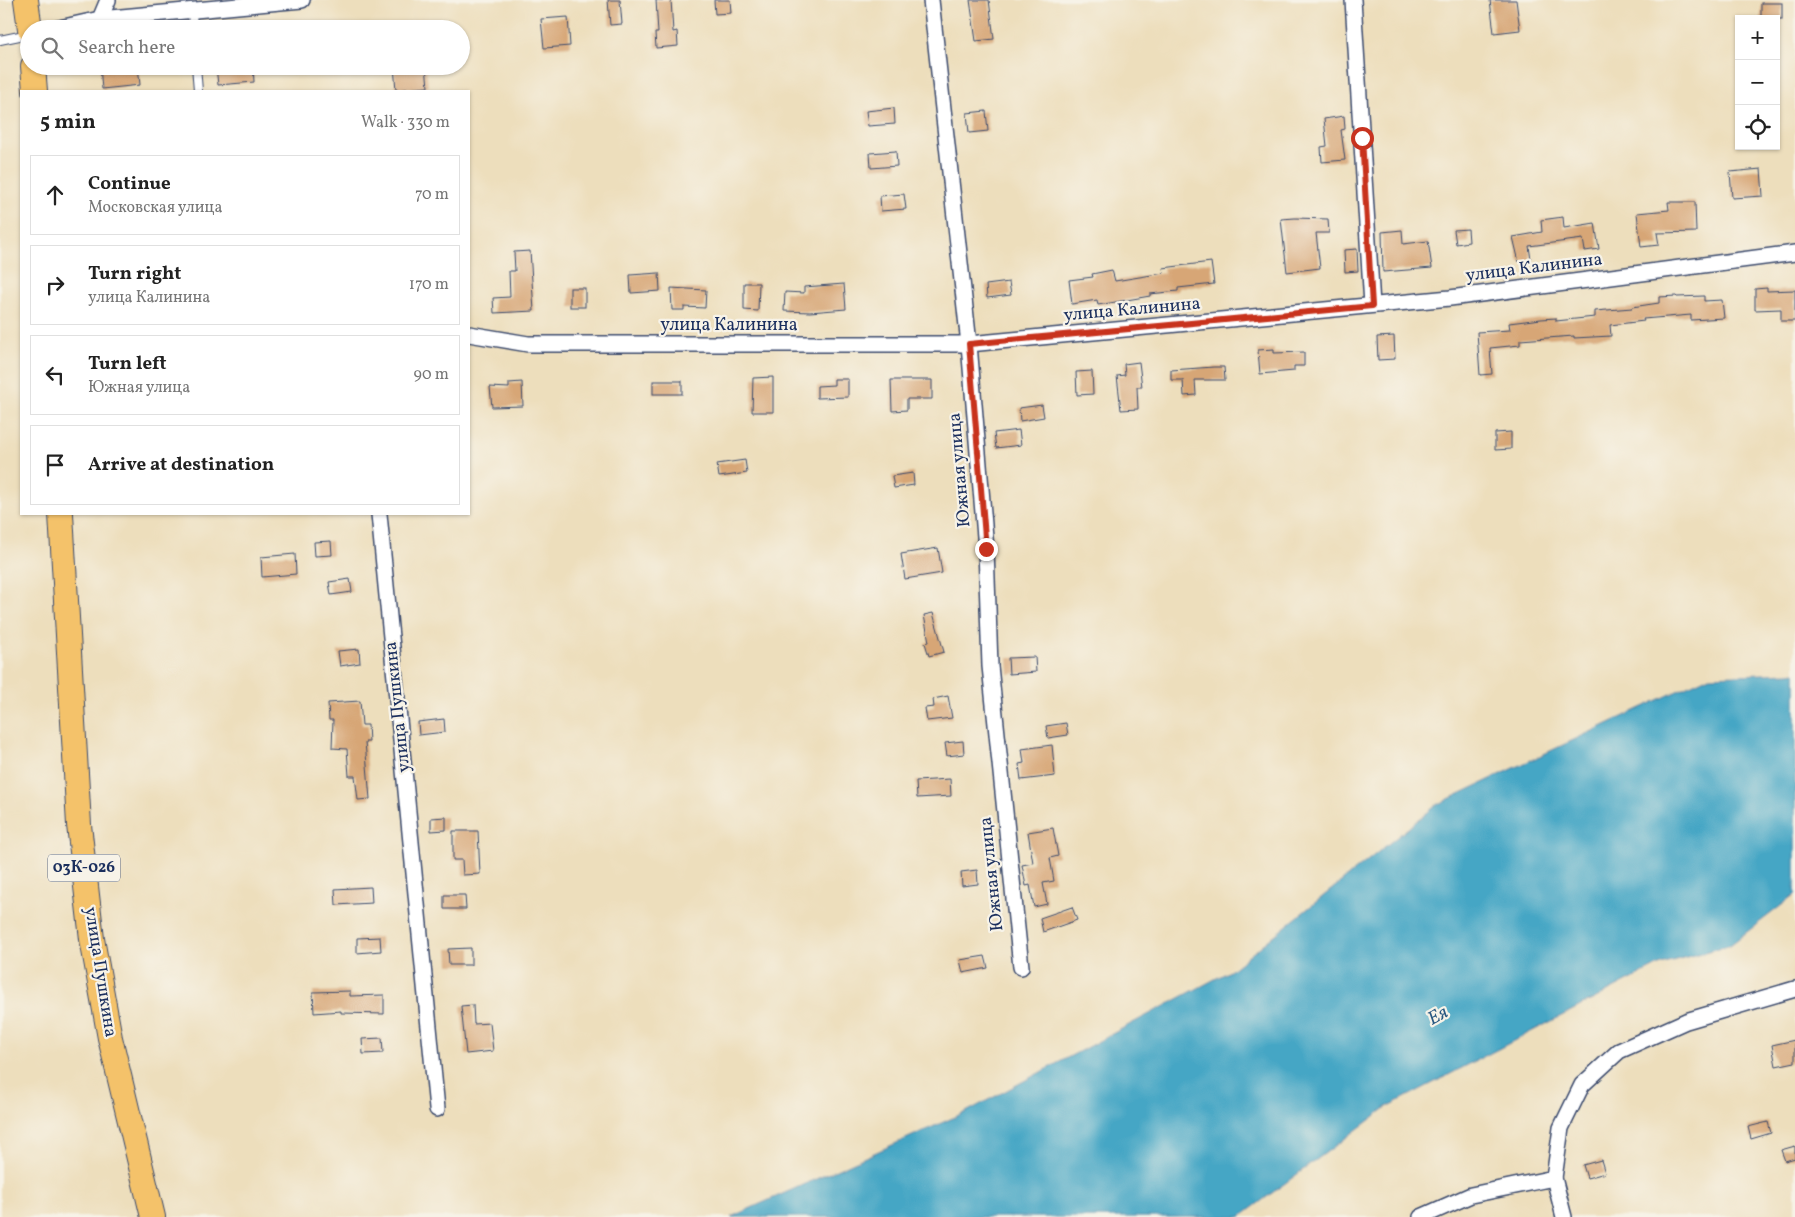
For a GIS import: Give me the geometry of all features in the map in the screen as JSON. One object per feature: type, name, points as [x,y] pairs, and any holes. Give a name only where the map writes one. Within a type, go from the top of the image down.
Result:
[{"type":"main road","points":[[26,0],[29,20]]},
{"type":"main road","points":[[33,75],[34,90]]},
{"type":"main road","name":"улица Пушкина","points":[[62,515],[79,825],[92,939],[110,1038],[153,1217]]},
{"type":"street","points":[[100,19],[108,0]]},
{"type":"street","points":[[96,20],[302,0]]},
{"type":"street","name":"Южная улица","points":[[931,0],[969,344],[986,549],[990,666],[1021,967]]},
{"type":"street","points":[[1353,0],[1372,306]]},
{"type":"street","name":"улица Калинина","points":[[470,334],[528,344],[969,344],[1450,298],[1795,253]]},
{"type":"street","name":"улица Пушкина","points":[[379,515],[438,1109]]},
{"type":"street","points":[[1564,1217],[1554,1178],[1561,1128],[1582,1085],[1619,1052],[1686,1020],[1795,990]]},
{"type":"street","points":[[1421,1217],[1471,1195],[1554,1178]]},
{"type":"lane","points":[[192,10],[193,20]]},
{"type":"lane","points":[[0,40],[20,36]]},
{"type":"lane","points":[[197,75],[198,90]]},
{"type":"water","name":"Ея","points":[[1795,672],[1795,895],[1730,945],[1661,964],[1387,1107],[1240,1217],[731,1217],[966,1112],[1230,971],[1438,804],[1709,676]]},
{"type":"building","points":[[608,0],[620,0],[622,24],[610,25]]},
{"type":"building","points":[[656,0],[671,0],[673,32],[677,31],[678,46],[656,48],[655,33],[658,33]]},
{"type":"building","points":[[714,0],[730,0],[731,13],[715,14]]},
{"type":"building","points":[[970,0],[989,0],[994,39],[976,41]]},
{"type":"building","points":[[1490,0],[1516,0],[1520,30],[1494,33]]},
{"type":"building","points":[[1761,3],[1782,3],[1782,19],[1780,19],[1780,15],[1761,15]]},
{"type":"building","points":[[568,17],[570,46],[544,48],[541,19]]},
{"type":"building","points":[[101,75],[139,75],[140,85],[102,89]]},
{"type":"building","points":[[217,75],[254,75],[254,82],[218,85]]},
{"type":"building","points":[[395,75],[427,75],[428,87],[396,90]]},
{"type":"building","points":[[894,108],[895,124],[868,126],[866,111]]},
{"type":"building","points":[[986,111],[988,131],[969,133],[967,113]]},
{"type":"building","points":[[1344,116],[1345,129],[1341,130],[1345,160],[1322,162],[1321,147],[1327,146],[1324,119]]},
{"type":"building","points":[[896,151],[897,166],[871,168],[870,153]]},
{"type":"building","points":[[1761,169],[1763,196],[1732,198],[1730,172]]},
{"type":"building","points":[[904,194],[906,209],[881,211],[880,196]]},
{"type":"building","points":[[1668,202],[1695,202],[1696,232],[1657,233],[1659,245],[1641,247],[1637,213],[1669,210]]},
{"type":"building","points":[[1563,217],[1564,228],[1595,223],[1599,249],[1585,251],[1583,239],[1529,246],[1531,260],[1519,262],[1513,237],[1542,232],[1541,220]]},
{"type":"building","points":[[1281,219],[1328,219],[1329,233],[1316,233],[1320,268],[1287,272]]},
{"type":"building","points":[[1468,229],[1469,242],[1456,244],[1454,230]]},
{"type":"building","points":[[1402,230],[1403,244],[1428,241],[1432,268],[1383,272],[1382,232]]},
{"type":"building","points":[[1357,249],[1358,271],[1345,272],[1344,250]]},
{"type":"building","points":[[530,251],[534,311],[494,313],[493,298],[510,297],[509,271],[515,271],[514,252]]},
{"type":"building","points":[[1211,262],[1214,284],[1178,288],[1178,291],[1150,294],[1150,296],[1098,305],[1097,300],[1072,304],[1069,280],[1093,277],[1092,274],[1112,270],[1115,281],[1164,273],[1163,268]]},
{"type":"building","points":[[659,273],[660,291],[631,293],[630,275]]},
{"type":"building","points":[[1009,282],[1011,295],[987,298],[986,285]]},
{"type":"building","points":[[744,283],[759,283],[758,311],[744,310]]},
{"type":"building","points":[[844,284],[846,309],[810,312],[784,311],[785,292],[804,293],[804,287]]},
{"type":"building","points":[[570,288],[585,288],[585,307],[570,307]]},
{"type":"building","points":[[671,288],[706,290],[705,308],[684,307],[684,310],[672,310]]},
{"type":"building","points":[[1767,288],[1767,291],[1795,290],[1795,321],[1781,321],[1781,309],[1755,310],[1755,289]]},
{"type":"building","points":[[1704,296],[1704,301],[1722,300],[1724,318],[1691,320],[1691,315],[1643,319],[1644,321],[1610,325],[1611,336],[1574,338],[1574,336],[1520,340],[1520,345],[1490,348],[1492,374],[1480,375],[1477,332],[1510,330],[1509,323],[1541,319],[1556,318],[1556,321],[1595,317],[1595,311],[1632,308],[1659,303],[1659,297]]},
{"type":"building","points":[[1394,336],[1395,359],[1378,360],[1377,337]]},
{"type":"building","points":[[1274,349],[1274,353],[1304,352],[1304,366],[1294,366],[1294,371],[1260,374],[1258,350]]},
{"type":"building","points":[[1139,362],[1142,387],[1137,387],[1138,409],[1121,410],[1117,376],[1125,375],[1124,364]]},
{"type":"building","points":[[1224,367],[1225,380],[1195,380],[1196,395],[1184,396],[1183,380],[1171,380],[1171,370]]},
{"type":"building","points":[[1092,371],[1093,394],[1077,395],[1076,372]]},
{"type":"building","points":[[773,377],[773,412],[752,412],[753,378]]},
{"type":"building","points":[[834,379],[848,379],[848,397],[817,398],[817,386],[834,385]]},
{"type":"building","points":[[891,380],[932,380],[932,399],[907,399],[907,410],[892,411]]},
{"type":"building","points":[[653,381],[682,381],[682,394],[653,394]]},
{"type":"building","points":[[522,382],[523,406],[492,407],[490,387],[509,388],[509,383]]},
{"type":"building","points":[[1042,405],[1044,417],[1020,421],[1019,408]]},
{"type":"building","points":[[1019,430],[1021,445],[996,448],[994,433]]},
{"type":"building","points":[[1511,432],[1511,449],[1495,450],[1495,433]]},
{"type":"building","points":[[745,460],[747,473],[719,477],[717,464]]},
{"type":"building","points":[[913,473],[914,485],[894,488],[892,476]]},
{"type":"building","points":[[331,541],[332,555],[315,556],[314,542]]},
{"type":"building","points":[[938,548],[942,573],[905,579],[901,554]]},
{"type":"building","points":[[295,554],[296,574],[262,577],[261,557]]},
{"type":"building","points":[[350,579],[352,592],[331,595],[329,582]]},
{"type":"building","points":[[933,613],[944,652],[929,656],[925,643],[929,642],[924,615]]},
{"type":"building","points":[[359,649],[360,663],[340,666],[338,651]]},
{"type":"building","points":[[1035,657],[1036,672],[1009,674],[1008,658]]},
{"type":"building","points":[[948,696],[952,718],[927,721],[925,708],[934,707],[933,699]]},
{"type":"building","points":[[360,701],[362,725],[368,725],[369,742],[365,742],[370,799],[358,800],[355,776],[349,776],[347,749],[332,748],[333,720],[329,720],[328,703]]},
{"type":"building","points":[[444,719],[445,732],[419,735],[418,722]]},
{"type":"building","points":[[1066,723],[1068,735],[1048,738],[1046,726]]},
{"type":"building","points":[[963,741],[964,754],[947,756],[945,743]]},
{"type":"building","points":[[1052,745],[1055,776],[1021,780],[1019,764],[1024,763],[1022,749]]},
{"type":"building","points":[[950,779],[951,796],[917,798],[916,781]]},
{"type":"building","points":[[446,817],[446,830],[431,831],[431,818]]},
{"type":"building","points":[[1053,828],[1058,856],[1050,858],[1054,881],[1043,883],[1047,904],[1034,907],[1030,885],[1026,886],[1022,865],[1033,863],[1028,832]]},
{"type":"building","points":[[453,831],[478,831],[480,874],[463,875],[462,860],[453,860]]},
{"type":"building","points":[[977,870],[978,884],[962,886],[961,872]]},
{"type":"building","points":[[371,887],[372,903],[336,905],[335,889]]},
{"type":"building","points":[[444,895],[465,895],[466,909],[444,909]]},
{"type":"building","points":[[1072,907],[1077,920],[1043,932],[1040,918]]},
{"type":"building","points":[[380,937],[381,951],[357,953],[357,938]]},
{"type":"building","points":[[471,948],[471,965],[449,965],[448,949]]},
{"type":"building","points":[[985,956],[988,968],[963,973],[960,960]]},
{"type":"building","points":[[350,991],[350,996],[384,995],[384,1014],[341,1013],[341,1011],[314,1013],[313,992]]},
{"type":"building","points":[[473,1005],[474,1024],[490,1023],[493,1051],[466,1054],[461,1006]]},
{"type":"building","points":[[382,1038],[383,1053],[363,1054],[362,1039]]},
{"type":"building","points":[[1795,1040],[1795,1062],[1776,1066],[1772,1045]]},
{"type":"building","points":[[1768,1122],[1771,1133],[1751,1139],[1748,1127]]},
{"type":"building","points":[[1795,1146],[1795,1158],[1785,1161],[1781,1150]]},
{"type":"building","points":[[1601,1160],[1605,1173],[1587,1178],[1583,1165]]},
{"type":"route","points":[[986,549],[969,344],[1372,306],[1362,138]]}]
